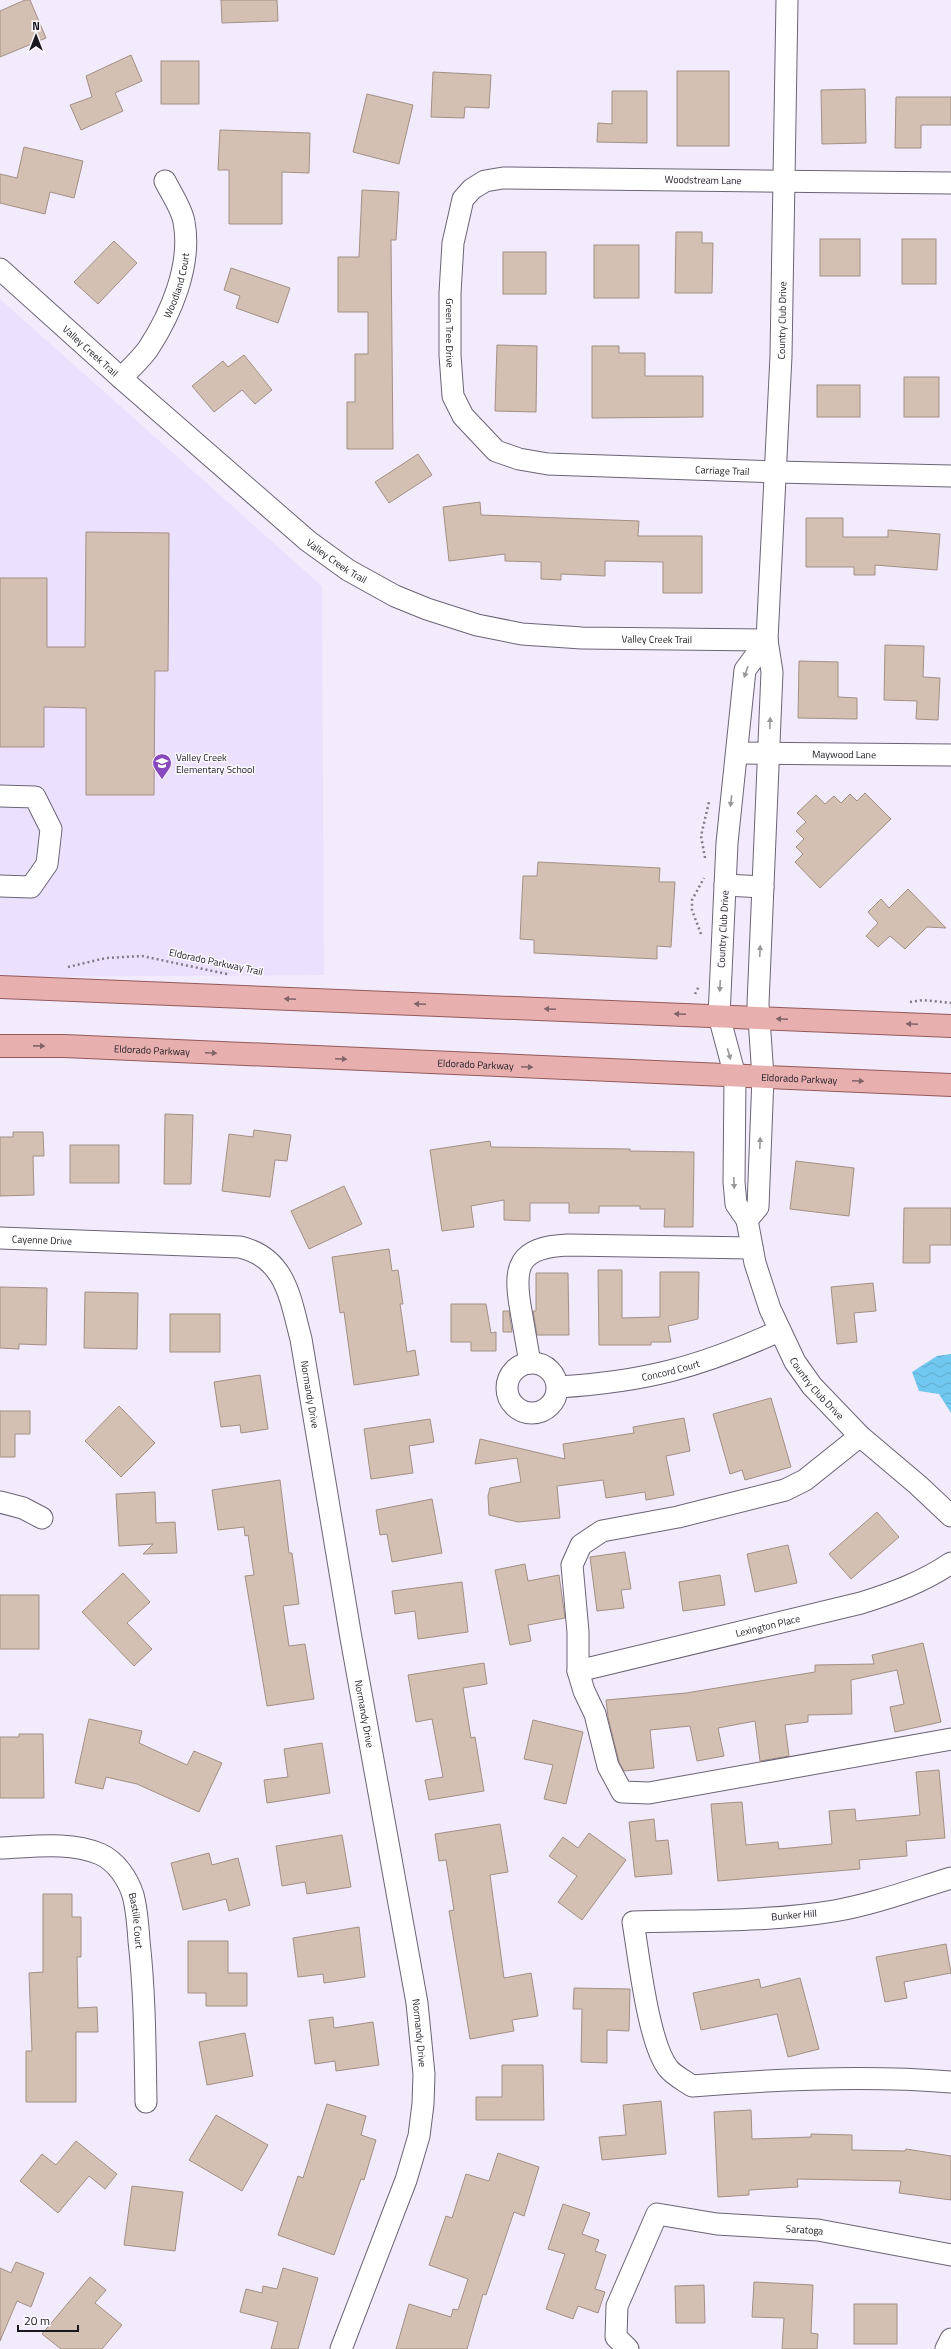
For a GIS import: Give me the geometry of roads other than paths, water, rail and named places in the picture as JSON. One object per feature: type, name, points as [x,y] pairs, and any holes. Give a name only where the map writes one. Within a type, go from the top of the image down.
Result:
[{"type":"main road","points":[[0,987],[951,1026]]},
{"type":"main road","name":"Eldorado Parkway","points":[[0,1046],[72,1046],[951,1085]]},
{"type":"street","name":"Country Club Drive","points":[[747,1220],[758,1207],[763,1077],[758,1018],[772,672],[767,640],[781,348],[782,181],[787,0]]},
{"type":"street","name":"Woodstream Lane","points":[[463,199],[472,189],[485,181],[502,178],[951,183]]},
{"type":"street","name":"Woodland Court","points":[[121,378],[147,349],[170,310],[183,267],[185,244],[184,221],[165,181]]},
{"type":"street","name":"Green Tree Drive","points":[[463,199],[453,243],[450,293],[450,354],[453,396],[463,416],[496,451]]},
{"type":"street","name":"Valley Creek Trail","points":[[0,269],[121,378],[314,545],[364,580],[421,607],[492,629],[550,636],[767,640]]},
{"type":"street","name":"Carriage Trail","points":[[496,451],[520,459],[548,464],[776,472],[951,476]]},
{"type":"street","name":"Country Club Drive","points":[[767,640],[745,670],[729,818],[725,885],[718,1016],[735,1076],[736,1204],[747,1220],[752,1248],[770,1309],[779,1331],[796,1362],[812,1386],[860,1436],[918,1485],[951,1516]]},
{"type":"street","name":"Maywood Lane","points":[[737,753],[951,755]]},
{"type":"street","points":[[0,796],[35,797],[51,829],[47,864],[30,887],[0,886]]},
{"type":"street","points":[[725,885],[763,887]]},
{"type":"street","name":"Cayenne Drive","points":[[0,1238],[84,1241]]},
{"type":"street","name":"Normandy Drive","points":[[84,1241],[240,1247],[254,1250],[269,1260],[280,1272],[290,1298],[301,1339],[351,1638],[417,2003],[424,2074],[423,2104],[419,2136],[406,2180],[341,2349]]},
{"type":"street","points":[[530,1363],[517,1278],[527,1257],[539,1249],[568,1245],[752,1248]]},
{"type":"street","name":"Concord Court","points":[[558,1387],[614,1383],[657,1376],[709,1361],[779,1331]]},
{"type":"street","points":[[530,1363],[541,1364],[549,1369],[554,1375],[558,1387],[552,1403],[543,1411],[531,1413],[515,1407],[507,1392],[509,1379],[516,1368],[530,1363]]},
{"type":"street","points":[[860,1436],[805,1480],[785,1490],[678,1517],[602,1531],[581,1545],[572,1566],[578,1632],[578,1671],[584,1691],[595,1714],[608,1766],[622,1792],[656,1792],[951,1740]]},
{"type":"street","points":[[0,1502],[23,1508],[42,1518]]},
{"type":"street","name":"Lexington Place","points":[[578,1671],[861,1603],[902,1590],[934,1575],[951,1563]]},
{"type":"street","name":"Bastille Court","points":[[0,1848],[54,1846],[83,1848],[101,1854],[115,1865],[126,1879],[133,1895],[142,1966],[146,2102]]},
{"type":"street","name":"Bunker Hill","points":[[951,1878],[879,1901],[835,1911],[802,1915],[633,1922],[645,1994],[658,2048],[668,2069],[692,2086],[766,2080],[842,2078],[909,2078],[951,2082]]},
{"type":"street","name":"Saratoga","points":[[628,2349],[616,2337],[617,2306],[657,2214],[717,2224],[818,2230],[951,2255]]},
{"type":"street","points":[[946,2349],[951,2339]]},
{"type":"water","points":[[951,1354],[951,1413],[939,1394],[919,1391],[912,1372],[937,1356]]},
{"type":"place","name":"Valley Creek Elementary School","points":[[162,780]]}]
